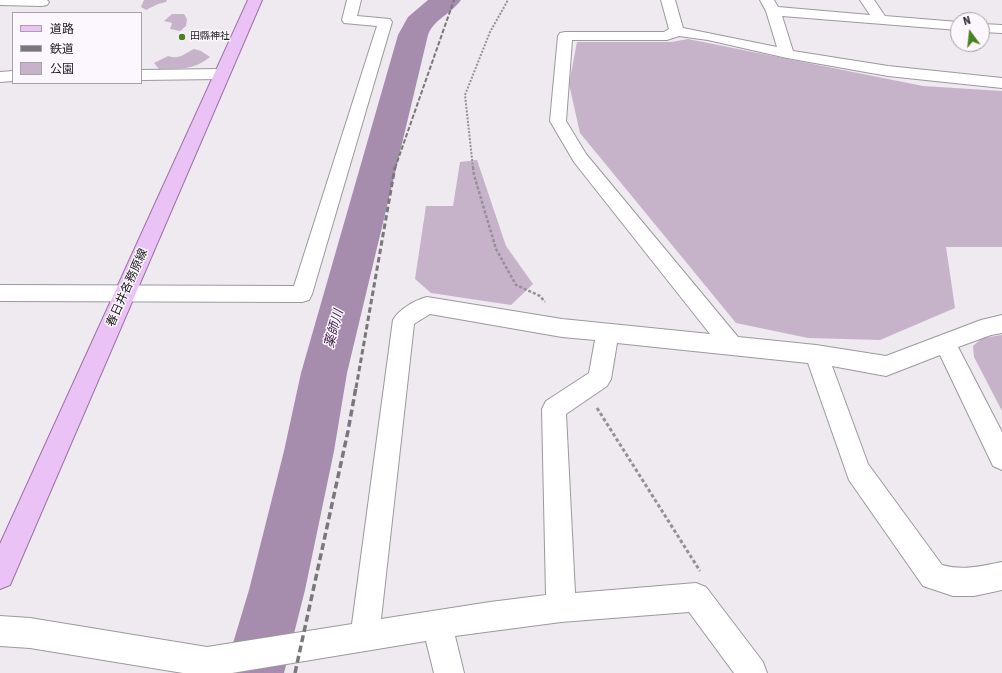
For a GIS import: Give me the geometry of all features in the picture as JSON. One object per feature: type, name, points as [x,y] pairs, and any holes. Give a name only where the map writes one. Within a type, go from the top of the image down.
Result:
[{"type":"main road","name":"春日井各務原線","points":[[0,575],[255,0]]},
{"type":"street","points":[[0,293],[302,294],[385,22],[349,20],[354,0]]},
{"type":"street","points":[[668,0],[677,31]]},
{"type":"street","points":[[867,0],[880,19]]},
{"type":"street","points":[[0,1],[41,5]]},
{"type":"street","points":[[787,54],[770,5],[880,19],[950,25]]},
{"type":"street","points":[[990,28],[1002,29]]},
{"type":"street","points":[[731,344],[580,158],[558,121],[565,36],[667,36],[677,31],[708,36],[787,54],[888,71],[1002,83]]},
{"type":"street","points":[[142,75],[222,74]]},
{"type":"street","points":[[365,636],[404,320],[427,305],[562,328],[607,334],[731,344],[816,354],[886,366],[989,326],[1002,324]]},
{"type":"street","points":[[561,608],[554,409],[599,379],[607,334]]},
{"type":"street","points":[[945,343],[1002,458]]},
{"type":"street","points":[[816,354],[858,471],[933,576],[953,582],[974,582],[1002,576]]},
{"type":"street","points":[[0,631],[30,633],[207,662],[301,646],[437,626],[490,616],[561,608],[696,597],[752,673]]},
{"type":"street","points":[[437,626],[449,673]]},
{"type":"green space","points":[[144,0],[167,0],[166,2],[146,10],[141,7]]},
{"type":"green space","points":[[172,14],[184,14],[187,19],[186,26],[180,31],[170,29],[172,23],[164,21]]},
{"type":"green space","points":[[688,39],[923,86],[1002,91],[1002,247],[946,247],[955,308],[880,340],[808,338],[736,323],[580,133],[569,84],[577,42],[671,42]]},
{"type":"green space","points":[[194,49],[201,51],[210,57],[198,65],[186,68],[159,69],[154,63],[168,56],[179,57]]},
{"type":"green space","points":[[477,160],[506,246],[533,284],[511,305],[431,293],[415,279],[426,206],[453,206],[460,162]]},
{"type":"green space","points":[[1002,335],[1002,411],[974,357],[973,346],[982,338]]},
{"type":"waterway","name":"薬師川","points":[[254,673],[277,590],[309,451],[324,373],[413,35],[418,23],[440,4],[447,0]]},
{"type":"railway","points":[[395,168],[454,0]]},
{"type":"railway","points":[[356,388],[395,167]]},
{"type":"railway","points":[[295,673],[348,431],[356,387]]},
{"type":"place","name":"田縣神社","points":[[182,37]]}]
